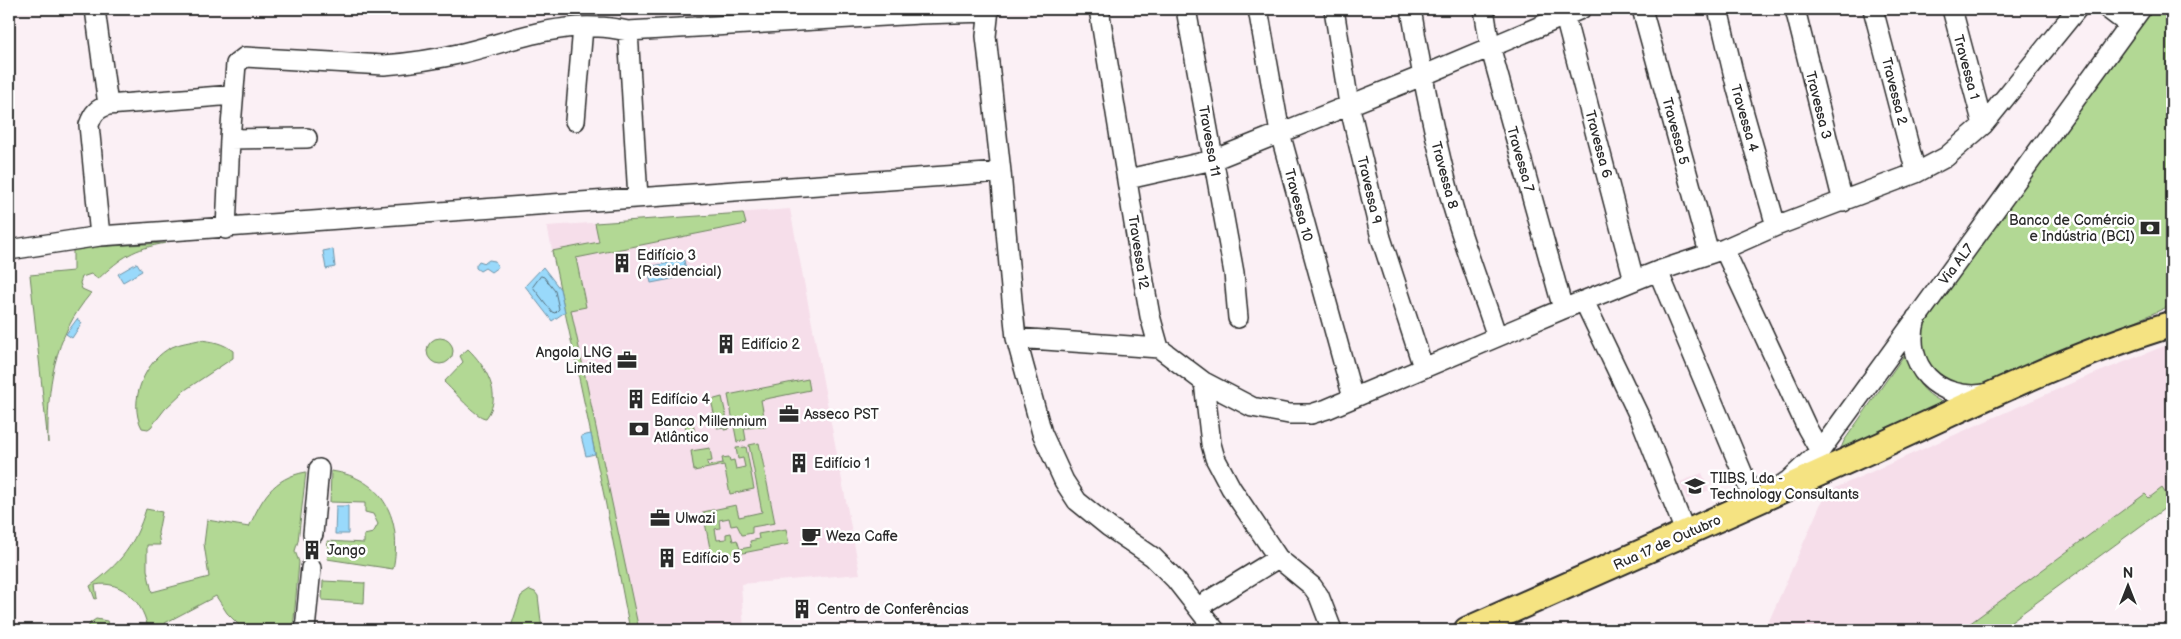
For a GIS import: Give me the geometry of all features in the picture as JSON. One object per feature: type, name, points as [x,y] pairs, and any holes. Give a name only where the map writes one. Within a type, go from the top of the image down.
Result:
[{"type":"main road","name":"Rua 17 de Outubro","points":[[2085,355],[2172,310]]},
{"type":"main road","name":"Rua 17 de Outubro","points":[[1467,630],[1686,534],[2011,386],[2085,355],[2172,324]]},
{"type":"main road","points":[[1489,630],[1510,612]]},
{"type":"street","points":[[95,9],[108,105]]},
{"type":"street","name":"Travessa 12","points":[[1099,9],[1150,316],[1159,348]]},
{"type":"street","name":"Travessa 11","points":[[1186,9],[1234,273],[1238,318]]},
{"type":"street","name":"Travessa 10","points":[[1258,9],[1280,133],[1353,398]]},
{"type":"street","name":"Travessa 9","points":[[1334,9],[1350,104],[1381,238],[1424,367]]},
{"type":"street","name":"Travessa 8","points":[[1411,9],[1422,76],[1454,209],[1497,337]]},
{"type":"street","name":"Travessa 7","points":[[1484,9],[1490,46],[1563,308]]},
{"type":"street","name":"Travessa 5","points":[[1642,9],[1717,251],[1820,450]]},
{"type":"street","name":"Travessa 4","points":[[1718,9],[1737,89],[1776,226]]},
{"type":"street","name":"Travessa 3","points":[[1795,9],[1843,202]]},
{"type":"street","name":"Travessa 2","points":[[1873,9],[1916,173]]},
{"type":"street","name":"Travessa 1","points":[[1952,9],[1983,125]]},
{"type":"street","points":[[1016,338],[1159,348],[1204,382],[1252,407],[1289,414],[1311,414],[1353,398],[1563,308],[1658,271],[1717,251],[1776,226],[1916,173],[1946,157],[1983,125],[2077,9]]},
{"type":"street","points":[[2108,9],[2129,25]]},
{"type":"street","name":"Via AL7","points":[[1755,503],[1789,480],[1820,450],[2141,9]]},
{"type":"street","points":[[226,228],[236,64],[246,57],[384,65],[461,53],[593,21],[628,31],[920,11],[989,10],[986,36],[1002,172],[1016,338],[1042,433],[1064,481],[1077,502],[1153,557],[1175,579],[1215,630]]},
{"type":"street","points":[[1128,179],[1213,160],[1422,76],[1570,11]]},
{"type":"street","name":"Travessa 6","points":[[1570,11],[1634,280]]},
{"type":"street","points":[[575,121],[593,21]]},
{"type":"street","points":[[628,31],[638,198]]},
{"type":"street","points":[[100,236],[89,125],[92,116],[98,109],[108,105],[233,94]]},
{"type":"street","points":[[230,139],[307,138]]},
{"type":"street","points":[[9,250],[100,236],[1002,172]]},
{"type":"street","points":[[1658,271],[1755,503]]},
{"type":"street","points":[[1584,301],[1641,420],[1686,534]]},
{"type":"street","points":[[1918,314],[1913,334],[1915,357],[1921,370],[1932,382],[1948,391],[1974,396],[2011,386]]},
{"type":"street","points":[[1204,382],[1209,436],[1216,458],[1231,488],[1278,558],[1312,586],[1319,596],[1332,630]]},
{"type":"street","points":[[313,534],[318,469]]},
{"type":"street","points":[[1198,607],[1278,558]]},
{"type":"street","points":[[305,630],[311,568]]},
{"type":"shaded area","points":[[790,209],[860,574],[741,584],[744,630],[630,630],[605,500],[547,226]]},
{"type":"shaded area","points":[[2172,343],[2172,503],[1999,630],[1765,630],[1826,492],[2074,382]]},
{"type":"shaded area","name":"TIIBS, Lda - Technology Consultants","points":[[1702,473],[1709,490],[1687,499],[1680,482]]},
{"type":"green space","points":[[2149,9],[2172,9],[2172,305],[1992,384],[1973,389],[1942,381],[1922,358],[1919,328]]},
{"type":"green space","points":[[743,213],[746,224],[576,258],[586,307],[571,310],[639,630],[630,630],[605,500],[552,251],[599,242],[595,223]]},
{"type":"green space","points":[[166,243],[145,248],[129,255],[98,279],[91,274],[82,277],[80,283],[82,289],[91,293],[78,310],[60,345],[51,383],[48,443],[30,275],[73,271],[73,248]]},
{"type":"green space","points":[[440,338],[449,342],[453,351],[449,360],[440,364],[431,360],[427,351],[431,342]]},
{"type":"green space","points":[[199,340],[225,346],[233,351],[233,358],[185,390],[165,409],[151,427],[148,429],[142,428],[138,417],[138,394],[147,371],[154,361],[172,347]]},
{"type":"green space","points":[[468,349],[481,363],[493,391],[491,409],[486,418],[471,409],[444,382],[463,362],[460,356]]},
{"type":"green space","points":[[1907,351],[1921,386],[1933,397],[1953,407],[1837,458],[1844,441]]},
{"type":"green space","points":[[808,379],[810,390],[761,400],[766,427],[744,428],[746,440],[737,442],[728,395]]},
{"type":"green space","points":[[722,397],[729,429],[724,430],[724,427],[717,428],[715,418],[702,420],[702,416],[714,413],[711,400]]},
{"type":"green space","points":[[692,415],[695,435],[687,436],[684,417]]},
{"type":"green space","points":[[759,443],[775,523],[752,527],[752,533],[742,535],[737,525],[731,526],[729,518],[719,520],[720,528],[715,529],[717,540],[726,539],[726,534],[731,533],[733,541],[737,540],[740,549],[751,547],[750,541],[759,539],[758,534],[786,529],[789,544],[712,559],[703,512],[736,505],[739,517],[762,512],[749,445]]},
{"type":"green space","points":[[746,447],[754,489],[730,494],[724,465],[694,471],[691,451],[710,448],[712,461],[707,462],[708,466],[723,463],[722,458],[729,457],[730,461],[734,460],[736,469],[745,467],[743,458],[738,459],[736,448]]},
{"type":"green space","points":[[331,471],[349,475],[364,482],[377,492],[386,504],[392,518],[395,534],[393,569],[327,559],[329,553],[327,541],[364,543],[364,535],[373,533],[378,524],[373,514],[365,512],[365,503],[330,502]]},
{"type":"green space","points":[[306,472],[298,541],[295,551],[299,562],[293,630],[244,630],[227,613],[216,596],[165,623],[168,630],[148,630],[146,621],[137,603],[123,590],[105,584],[95,585],[97,598],[95,599],[90,586],[118,561],[132,543],[146,509],[162,512],[158,533],[160,545],[147,545],[147,570],[152,592],[209,577],[204,544],[207,520],[249,527],[264,499],[276,485],[294,475]]},
{"type":"green space","points":[[2162,488],[2172,503],[1999,630],[1961,630],[2145,494],[2149,498]]},
{"type":"green space","points":[[323,581],[365,583],[364,603],[322,600]]},
{"type":"green space","points":[[530,590],[538,596],[542,630],[510,630],[521,596]]},
{"type":"green space","points":[[96,619],[107,621],[111,630],[87,630],[90,623]]},
{"type":"water","points":[[333,249],[335,267],[326,269],[323,251]]},
{"type":"water","points":[[489,260],[495,261],[498,267],[491,272],[485,268],[480,271],[476,268],[479,261],[485,263]]},
{"type":"water","points":[[684,260],[687,276],[651,283],[648,267]]},
{"type":"water","points":[[137,263],[142,271],[123,282],[118,274]]},
{"type":"water","points":[[543,267],[560,289],[565,312],[552,321],[525,286]]},
{"type":"water","points":[[77,319],[82,323],[72,338],[66,334]]},
{"type":"water","points":[[591,434],[595,454],[586,456],[581,436]]},
{"type":"water","points":[[336,506],[348,506],[348,534],[335,534]]},
{"type":"place","name":"Banco de Comércio e Indústria (BCI)","points":[[2150,228]]},
{"type":"place","name":"Edifício 3 (Residencial)","points":[[622,263]]},
{"type":"place","name":"Edifício 2","points":[[726,344]]},
{"type":"place","name":"Angola LNG Limited","points":[[627,360]]},
{"type":"place","name":"Edifício 4","points":[[636,399]]},
{"type":"place","name":"Asseco PST","points":[[789,414]]},
{"type":"place","name":"Banco Millennium Atlântico","points":[[639,429]]},
{"type":"place","name":"Edifício 1","points":[[799,463]]},
{"type":"place","name":"TIIBS, Lda - Technology Consultants","points":[[1695,486]]},
{"type":"place","name":"Ulwazi","points":[[660,518]]},
{"type":"place","name":"Weza Caffe","points":[[811,536]]},
{"type":"place","name":"Jango","points":[[312,550]]},
{"type":"place","name":"Edifício 5","points":[[667,558]]},
{"type":"place","name":"Centro de Conferências","points":[[802,609]]}]
